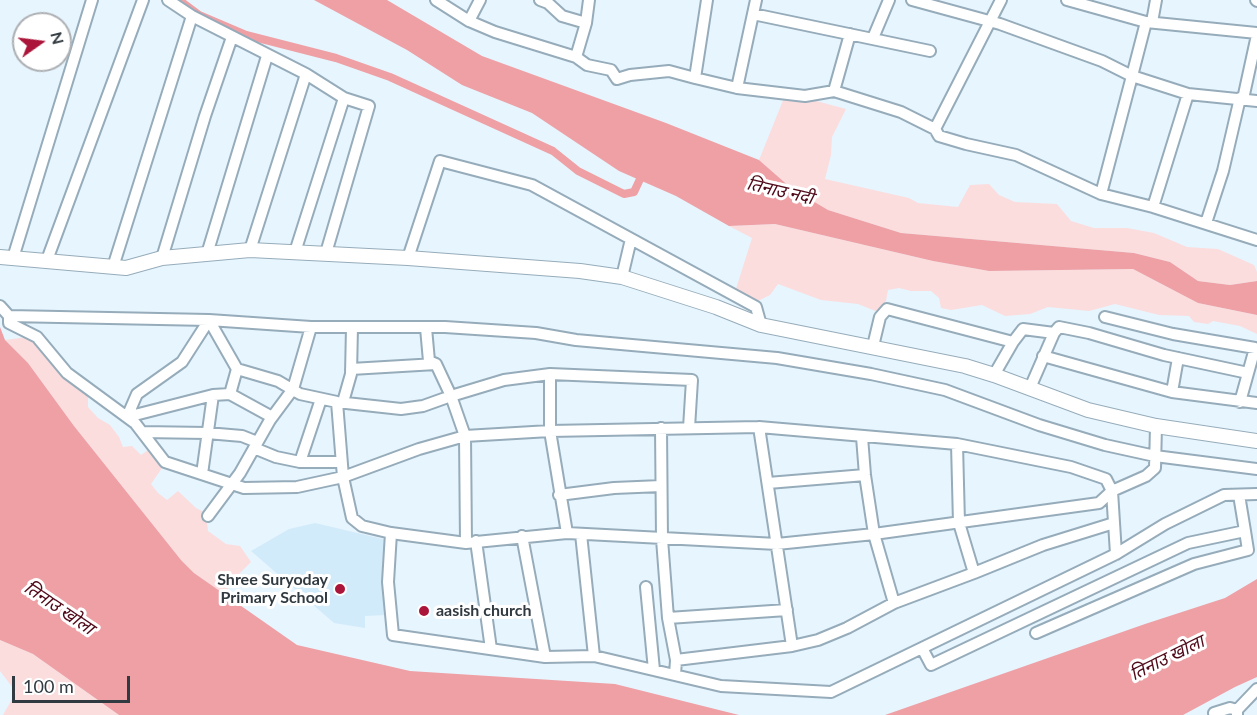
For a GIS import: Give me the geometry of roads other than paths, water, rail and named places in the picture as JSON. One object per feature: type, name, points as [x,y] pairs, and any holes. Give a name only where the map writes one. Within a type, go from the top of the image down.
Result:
[{"type":"main road","points":[[6,257],[126,268],[162,258],[250,250],[408,258],[580,271],[622,277],[716,307],[761,325],[965,366],[1088,410],[1156,426],[1257,441]]},
{"type":"street","points":[[6,257],[92,0]]},
{"type":"street","points":[[47,260],[143,0]]},
{"type":"street","points":[[168,0],[232,38],[306,74],[344,98],[369,106],[326,253]]},
{"type":"street","points":[[436,0],[470,21],[495,32],[576,57],[587,65],[611,70],[617,79],[630,75],[669,71],[737,88],[805,96],[834,91],[901,112],[935,129],[939,136],[1016,155],[1101,194],[1153,207],[1257,240]]},
{"type":"street","points":[[470,21],[480,0]]},
{"type":"street","points":[[576,57],[586,24],[589,0]]},
{"type":"street","points":[[695,78],[707,0]]},
{"type":"street","points":[[737,88],[756,0]]},
{"type":"street","points":[[873,38],[889,0]]},
{"type":"street","points":[[912,0],[991,22],[1102,61],[1132,76],[1188,94],[1257,101]]},
{"type":"street","points":[[935,129],[1001,0]]},
{"type":"street","points":[[1068,0],[1149,22],[1257,34],[1223,171],[1206,223]]},
{"type":"street","points":[[1101,194],[1132,76],[1156,0]]},
{"type":"street","points":[[546,1],[562,16],[586,24]]},
{"type":"street","points":[[753,14],[930,51]]},
{"type":"street","points":[[113,267],[192,16]]},
{"type":"street","points":[[834,91],[850,34]]},
{"type":"street","points":[[162,258],[205,116],[232,38]]},
{"type":"street","points":[[207,254],[267,56]]},
{"type":"street","points":[[250,250],[306,74]]},
{"type":"street","points":[[1153,207],[1188,94]]},
{"type":"street","points":[[295,252],[344,98]]},
{"type":"street","points":[[408,258],[440,161],[532,185],[756,307],[761,325]]},
{"type":"street","points":[[622,277],[631,239]]},
{"type":"street","points":[[0,306],[9,316],[9,323],[37,337],[67,373],[127,417],[165,462],[244,488],[297,487],[343,477],[419,449],[465,436],[550,431],[759,427],[957,444],[1106,478],[1112,491],[1116,554]]},
{"type":"street","points":[[873,346],[880,317],[887,309],[1013,342]]},
{"type":"street","points":[[9,316],[208,320],[311,327],[426,328],[536,333],[576,340],[777,358],[871,374],[945,390],[1039,425],[1105,445],[1155,456],[1257,469]]},
{"type":"street","points":[[1105,317],[1173,334],[1255,348],[1240,402]]},
{"type":"street","points":[[208,320],[237,369],[278,381],[300,394],[321,399],[401,409],[423,406],[504,380],[550,374],[692,380],[689,428]]},
{"type":"street","points":[[127,417],[137,394],[182,362],[208,320]]},
{"type":"street","points":[[208,516],[233,484],[272,417],[293,389],[311,327]]},
{"type":"street","points":[[351,327],[350,382],[340,402],[343,477],[352,518],[362,526],[391,533],[471,542],[567,533],[777,544],[959,523],[1099,502],[1112,491],[1146,476],[1155,468],[1156,426]]},
{"type":"street","points":[[1030,388],[1043,356],[1059,327],[1178,358],[1248,373]]},
{"type":"street","points":[[426,328],[429,362],[436,364],[451,396],[465,436],[471,542],[491,649]]},
{"type":"street","points":[[994,375],[1023,329],[1054,333]]},
{"type":"street","points":[[1043,356],[1172,392],[1257,403]]},
{"type":"street","points":[[1172,392],[1178,358]]},
{"type":"street","points":[[351,369],[436,364]]},
{"type":"street","points":[[230,394],[237,369]]},
{"type":"street","points":[[550,374],[550,431],[567,533]]},
{"type":"street","points":[[127,417],[213,395],[230,394],[272,417]]},
{"type":"street","points":[[202,474],[213,395]]},
{"type":"street","points":[[300,462],[321,399]]},
{"type":"street","points":[[759,427],[792,646]]},
{"type":"street","points":[[661,428],[662,538],[668,618],[676,660],[675,675]]},
{"type":"street","points":[[142,432],[242,436],[276,457],[300,462],[341,462]]},
{"type":"street","points":[[862,437],[874,534],[894,603]]},
{"type":"street","points":[[957,444],[959,523],[974,573]]},
{"type":"street","points":[[768,483],[865,475]]},
{"type":"street","points":[[559,495],[614,488],[661,486]]},
{"type":"street","points":[[391,533],[388,582],[393,635],[545,657],[594,656],[721,686],[831,692],[1116,554],[1165,524],[1224,495],[1257,494]]},
{"type":"street","points":[[1036,633],[1194,564],[1248,550],[1239,495]]},
{"type":"street","points":[[676,660],[792,646],[818,640],[847,628],[894,603],[1043,545],[1114,523]]},
{"type":"street","points":[[922,648],[931,665],[1188,543],[1245,531]]},
{"type":"street","points":[[581,534],[594,656]]},
{"type":"street","points":[[522,536],[545,657]]},
{"type":"street","points":[[646,587],[654,670]]},
{"type":"street","points":[[668,618],[787,610]]},
{"type":"street","points":[[1214,713],[1230,708],[1237,713],[1257,689]]},
{"type":"water","name":"तिनाउ नदी","points":[[314,0],[387,0],[482,56],[666,123],[759,160],[791,188],[828,210],[901,233],[1134,253],[1170,262],[1198,281],[1230,285],[1257,281],[1257,315],[1198,303],[1133,269],[989,271],[933,261],[775,224],[729,226],[676,196],[619,171],[532,113],[462,85],[407,50]]},
{"type":"water","name":"तिनाउ खोला","points":[[0,327],[5,340],[28,363],[74,426],[181,560],[194,573],[297,645],[410,671],[615,684],[739,715],[119,715],[33,654],[0,640]]},
{"type":"water","name":"तिनाउ खोला","points":[[1257,579],[1257,677],[1183,715],[885,715],[1225,598]]},
{"type":"waterway","points":[[179,0],[199,15],[246,35],[336,58],[390,77],[553,151],[578,171],[624,194],[634,192],[641,177]]},
{"type":"place","name":"Shree Suryoday Primary School","points":[[340,589]]},
{"type":"place","name":"aasish church","points":[[424,611]]}]
